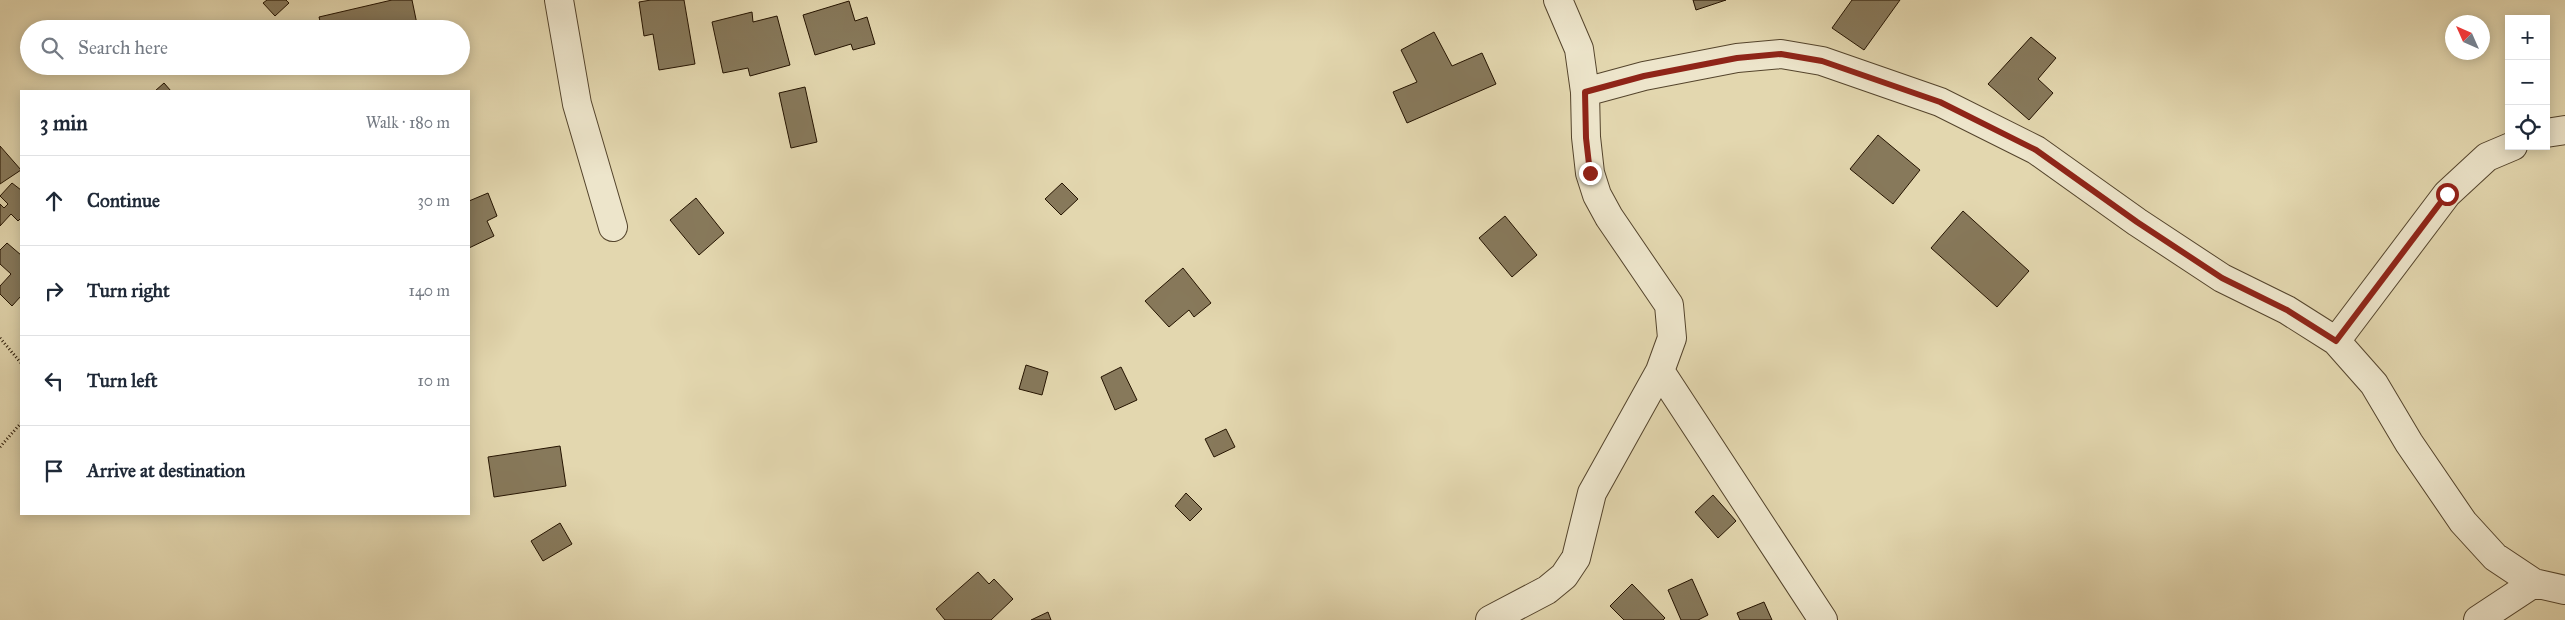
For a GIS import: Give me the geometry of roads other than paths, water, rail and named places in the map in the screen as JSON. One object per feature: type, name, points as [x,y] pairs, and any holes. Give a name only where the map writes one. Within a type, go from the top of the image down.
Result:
[{"type":"street","points":[[559,0],[577,104],[613,227]]},
{"type":"street","points":[[1490,620],[1547,590],[1564,576],[1576,558],[1592,493],[1660,371],[1672,338],[1669,306],[1609,217],[1597,195],[1590,173],[1586,138],[1585,92],[1579,49],[1558,0]]},
{"type":"street","points":[[1585,92],[1644,76],[1737,58],[1781,54],[1822,61],[1940,102],[2036,150],[2137,222],[2222,278],[2287,310],[2336,341],[2374,384],[2409,443],[2463,522],[2495,557],[2534,583],[2565,590]]},
{"type":"street","points":[[2550,132],[2565,130]]},
{"type":"street","points":[[2336,341],[2447,194],[2487,157],[2505,149]]},
{"type":"street","points":[[1660,371],[1823,620]]},
{"type":"street","points":[[2478,620],[2534,583]]}]
